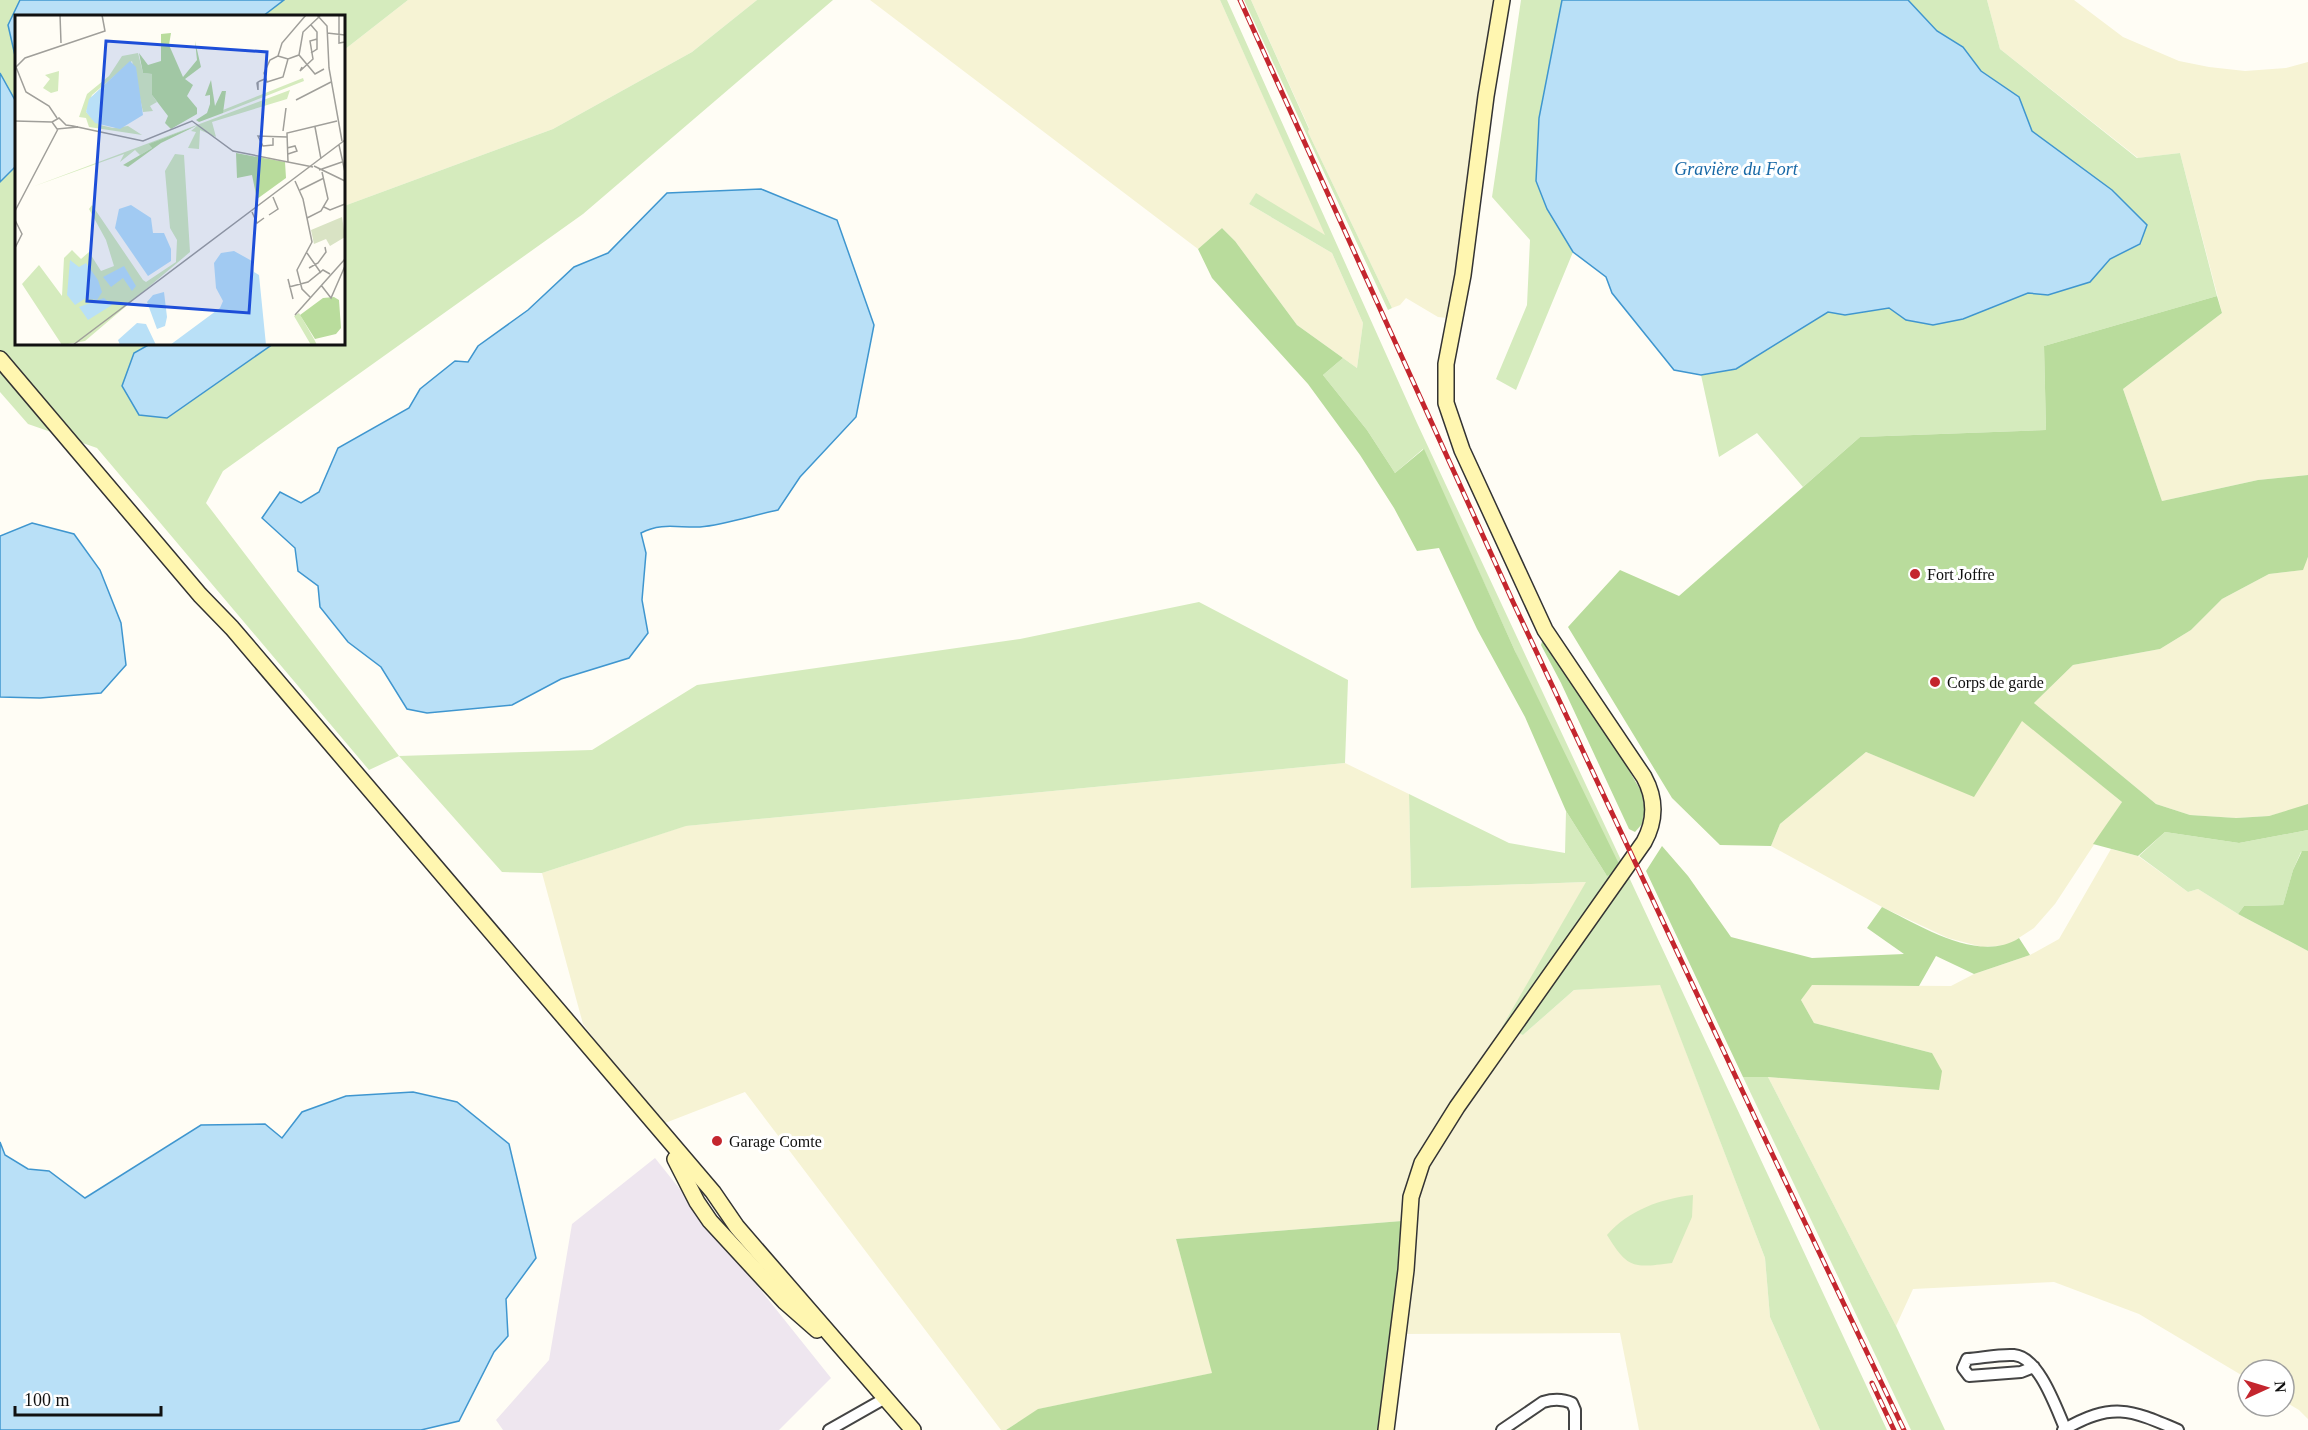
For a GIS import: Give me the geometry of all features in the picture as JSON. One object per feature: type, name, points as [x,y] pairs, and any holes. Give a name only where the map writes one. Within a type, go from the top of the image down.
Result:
[{"type":"main road","points":[[1386,1430],[1406,1270],[1411,1197],[1422,1163],[1448,1121],[1644,842],[1650,828],[1653,804],[1648,784],[1545,630],[1462,450],[1449,414],[1444,376],[1464,275],[1486,96],[1502,0]]},
{"type":"main road","points":[[0,351],[50,404],[117,482],[230,621],[232,628]]},
{"type":"main road","points":[[0,359],[660,1132],[697,1202],[737,1238],[798,1305],[850,1356],[914,1430]]},
{"type":"street","points":[[2034,1367],[2021,1372],[1969,1376],[1963,1368],[1967,1359],[2014,1355],[2025,1359],[2034,1367],[2064,1429],[2102,1413],[2118,1410],[2140,1414],[2178,1430]]},
{"type":"street","points":[[829,1430],[882,1400],[884,1396]]},
{"type":"street","points":[[1502,1430],[1543,1402],[1566,1400],[1572,1403],[1575,1410],[1575,1430]]},
{"type":"shaded area","points":[[408,0],[757,0],[692,52],[553,129],[345,206],[345,49]]},
{"type":"shaded area","points":[[870,0],[1220,0],[1326,236],[1256,194],[1249,204],[1332,253],[1363,323],[1357,368],[1297,325],[1235,241],[1222,228],[1198,249]]},
{"type":"shaded area","points":[[1251,0],[1495,0],[1475,121],[1462,231],[1447,318],[1438,317],[1406,298],[1400,305],[1392,308],[1308,132],[1309,128]]},
{"type":"shaded area","points":[[1987,0],[2074,0],[2123,37],[2179,61],[2209,67],[2245,71],[2286,68],[2308,62],[2308,475],[2258,480],[2162,501],[2123,389],[2222,313],[2180,153],[2138,158],[2000,49]]},
{"type":"shaded area","points":[[2308,557],[2308,805],[2269,816],[2235,818],[2190,815],[2156,804],[2034,703],[2073,665],[2160,649],[2191,630],[2222,599],[2269,574],[2302,570]]},
{"type":"shaded area","points":[[2022,720],[2122,802],[2055,904],[2034,928],[2008,945],[1982,947],[1948,938],[1882,907],[1771,846],[1780,824],[1866,752],[1974,796]]},
{"type":"shaded area","points":[[1345,763],[1409,794],[1411,888],[1587,882],[1503,1026],[1523,1035],[1574,990],[1660,984],[1765,1258],[1770,1317],[1820,1430],[1639,1430],[1620,1333],[1393,1334],[1402,1221],[1176,1239],[1213,1373],[1039,1409],[1006,1430],[1001,1430],[745,1092],[660,1125],[583,1024],[542,873],[685,826]]},
{"type":"shaded area","points":[[2111,849],[2138,856],[2188,892],[2198,889],[2238,914],[2308,951],[2308,1419],[2296,1408],[2296,1358],[2236,1358],[2236,1372],[2139,1314],[2054,1282],[1913,1289],[1896,1326],[1768,1077],[1939,1090],[1932,1053],[1814,1023],[1801,1000],[1811,985],[1951,986],[1974,974],[2030,955],[2059,939]]},
{"type":"shaded area","points":[[655,1158],[831,1378],[779,1430],[503,1430],[496,1420],[549,1360],[572,1224]]},
{"type":"green space","points":[[0,0],[408,0],[345,49],[345,15],[15,15],[15,345],[148,345],[134,353],[167,418],[272,345],[345,345],[345,206],[553,129],[692,52],[757,0],[833,0],[583,214],[223,471],[206,503],[399,756],[369,770],[97,448],[28,424],[0,392]]},
{"type":"green space","points":[[1220,0],[1227,0],[1417,423],[1887,1430],[1820,1430],[1770,1317],[1765,1258],[1660,985],[1574,990],[1523,1035],[1502,1027],[1586,882],[1411,888],[1409,794],[1509,843],[1565,853],[1566,811],[1607,876],[1515,651],[1423,449],[1395,473],[1367,430],[1323,375],[1343,358],[1357,368],[1363,323],[1332,253],[1249,204],[1256,193],[1325,235]]},
{"type":"green space","points":[[1244,0],[1251,0],[1309,129],[1308,132],[1392,308],[1388,310]]},
{"type":"green space","points":[[1521,0],[1562,0],[1552,56],[1547,209],[1573,252],[1516,390],[1496,379],[1527,305],[1530,240],[1492,197]]},
{"type":"green space","points":[[1908,0],[1987,0],[2000,49],[2137,158],[2180,153],[2217,296],[2044,346],[2046,430],[1860,437],[1803,487],[1757,433],[1719,457],[1701,375],[1736,369],[1828,312],[1845,315],[1889,308],[1906,320],[1963,319],[2028,293],[2048,295],[2090,282],[2110,259],[2141,244],[2146,225],[2112,190],[2032,131],[2019,97],[1981,71],[1963,47],[1937,31]]},
{"type":"green space","points":[[1222,228],[1235,241],[1297,325],[1343,358],[1323,375],[1367,430],[1395,473],[1424,449],[1515,651],[1619,864],[1614,873],[1607,876],[1566,811],[1525,717],[1477,629],[1439,548],[1417,551],[1394,508],[1360,455],[1308,384],[1212,278],[1198,249]]},
{"type":"green space","points":[[2217,296],[2222,313],[2123,389],[2162,501],[2258,480],[2308,475],[2308,557],[2303,570],[2269,574],[2222,599],[2191,630],[2160,649],[2073,665],[2034,703],[2156,804],[2190,815],[2236,818],[2269,816],[2308,804],[2308,830],[2239,843],[2165,832],[2138,856],[2093,844],[2122,802],[2022,721],[1974,797],[1866,752],[1780,824],[1771,846],[1720,845],[1672,798],[1568,627],[1620,570],[1679,596],[1860,437],[2046,430],[2044,346]]},
{"type":"green space","points":[[1199,602],[1348,680],[1345,763],[686,826],[542,873],[502,872],[399,756],[592,750],[697,685],[1020,639]]},
{"type":"green space","points":[[1543,638],[1641,791],[1645,810],[1642,824],[1635,832],[1629,829],[1541,645]]},
{"type":"green space","points":[[2308,830],[2308,851],[2301,852],[2283,905],[2244,906],[2238,914],[2198,889],[2188,892],[2139,856],[2165,832],[2239,843]]},
{"type":"green space","points":[[1662,846],[1688,876],[1731,937],[1812,958],[1904,954],[1867,928],[1882,907],[1931,932],[1968,944],[1986,947],[2003,945],[2019,938],[2030,955],[1974,974],[1936,956],[1919,986],[1812,985],[1801,1000],[1814,1023],[1932,1053],[1942,1071],[1939,1090],[1743,1077],[1646,871]]},
{"type":"green space","points":[[2302,851],[2308,851],[2308,951],[2238,914],[2244,906],[2283,905],[2293,870]]},
{"type":"green space","points":[[1743,1077],[1768,1077],[1896,1326],[1945,1430],[1911,1430]]},
{"type":"green space","points":[[1693,1195],[1692,1217],[1672,1263],[1648,1266],[1633,1264],[1621,1254],[1607,1235],[1635,1212],[1669,1199]]},
{"type":"green space","points":[[1402,1221],[1393,1334],[1379,1430],[1006,1430],[1038,1409],[1212,1373],[1176,1239]]},
{"type":"water","points":[[20,0],[284,0],[264,15],[15,15],[15,56],[8,25]]},
{"type":"water","name":"Gravière du Fort","points":[[1562,0],[1908,0],[1937,31],[1963,47],[1981,71],[2019,97],[2032,131],[2112,190],[2147,225],[2140,244],[2110,259],[2090,282],[2048,295],[2028,293],[1963,319],[1933,325],[1906,320],[1889,308],[1845,315],[1828,312],[1736,369],[1701,375],[1674,370],[1612,293],[1606,277],[1573,252],[1547,209],[1536,181],[1539,118]]},
{"type":"water","points":[[0,73],[15,100],[15,167],[0,182]]},
{"type":"water","points":[[761,189],[837,220],[874,325],[856,417],[800,477],[778,510],[709,526],[663,527],[641,533],[646,553],[642,600],[648,633],[629,658],[561,679],[512,705],[427,713],[407,709],[381,667],[348,642],[320,607],[318,586],[298,571],[295,548],[262,518],[280,492],[301,503],[319,492],[338,448],[409,408],[420,389],[455,361],[468,362],[478,346],[528,310],[574,267],[608,253],[667,193]]},
{"type":"water","points":[[148,345],[272,345],[167,418],[139,415],[122,386],[134,353]]},
{"type":"water","points":[[32,523],[74,534],[100,570],[121,623],[126,665],[101,693],[40,698],[0,697],[0,536]]},
{"type":"water","points":[[413,1092],[457,1102],[509,1144],[536,1258],[506,1299],[508,1336],[494,1352],[459,1421],[421,1430],[0,1430],[0,1142],[5,1155],[28,1169],[49,1171],[85,1198],[201,1125],[265,1124],[282,1138],[302,1112],[346,1096]]},
{"type":"railway","points":[[1240,0],[1513,602],[1904,1430]]},
{"type":"railway","points":[[1872,1383],[1894,1430]]},
{"type":"place","name":"Fort Joffre","points":[[1915,574]]},
{"type":"place","name":"Corps de garde","points":[[1935,682]]},
{"type":"place","name":"Garage Comte","points":[[717,1141]]}]
